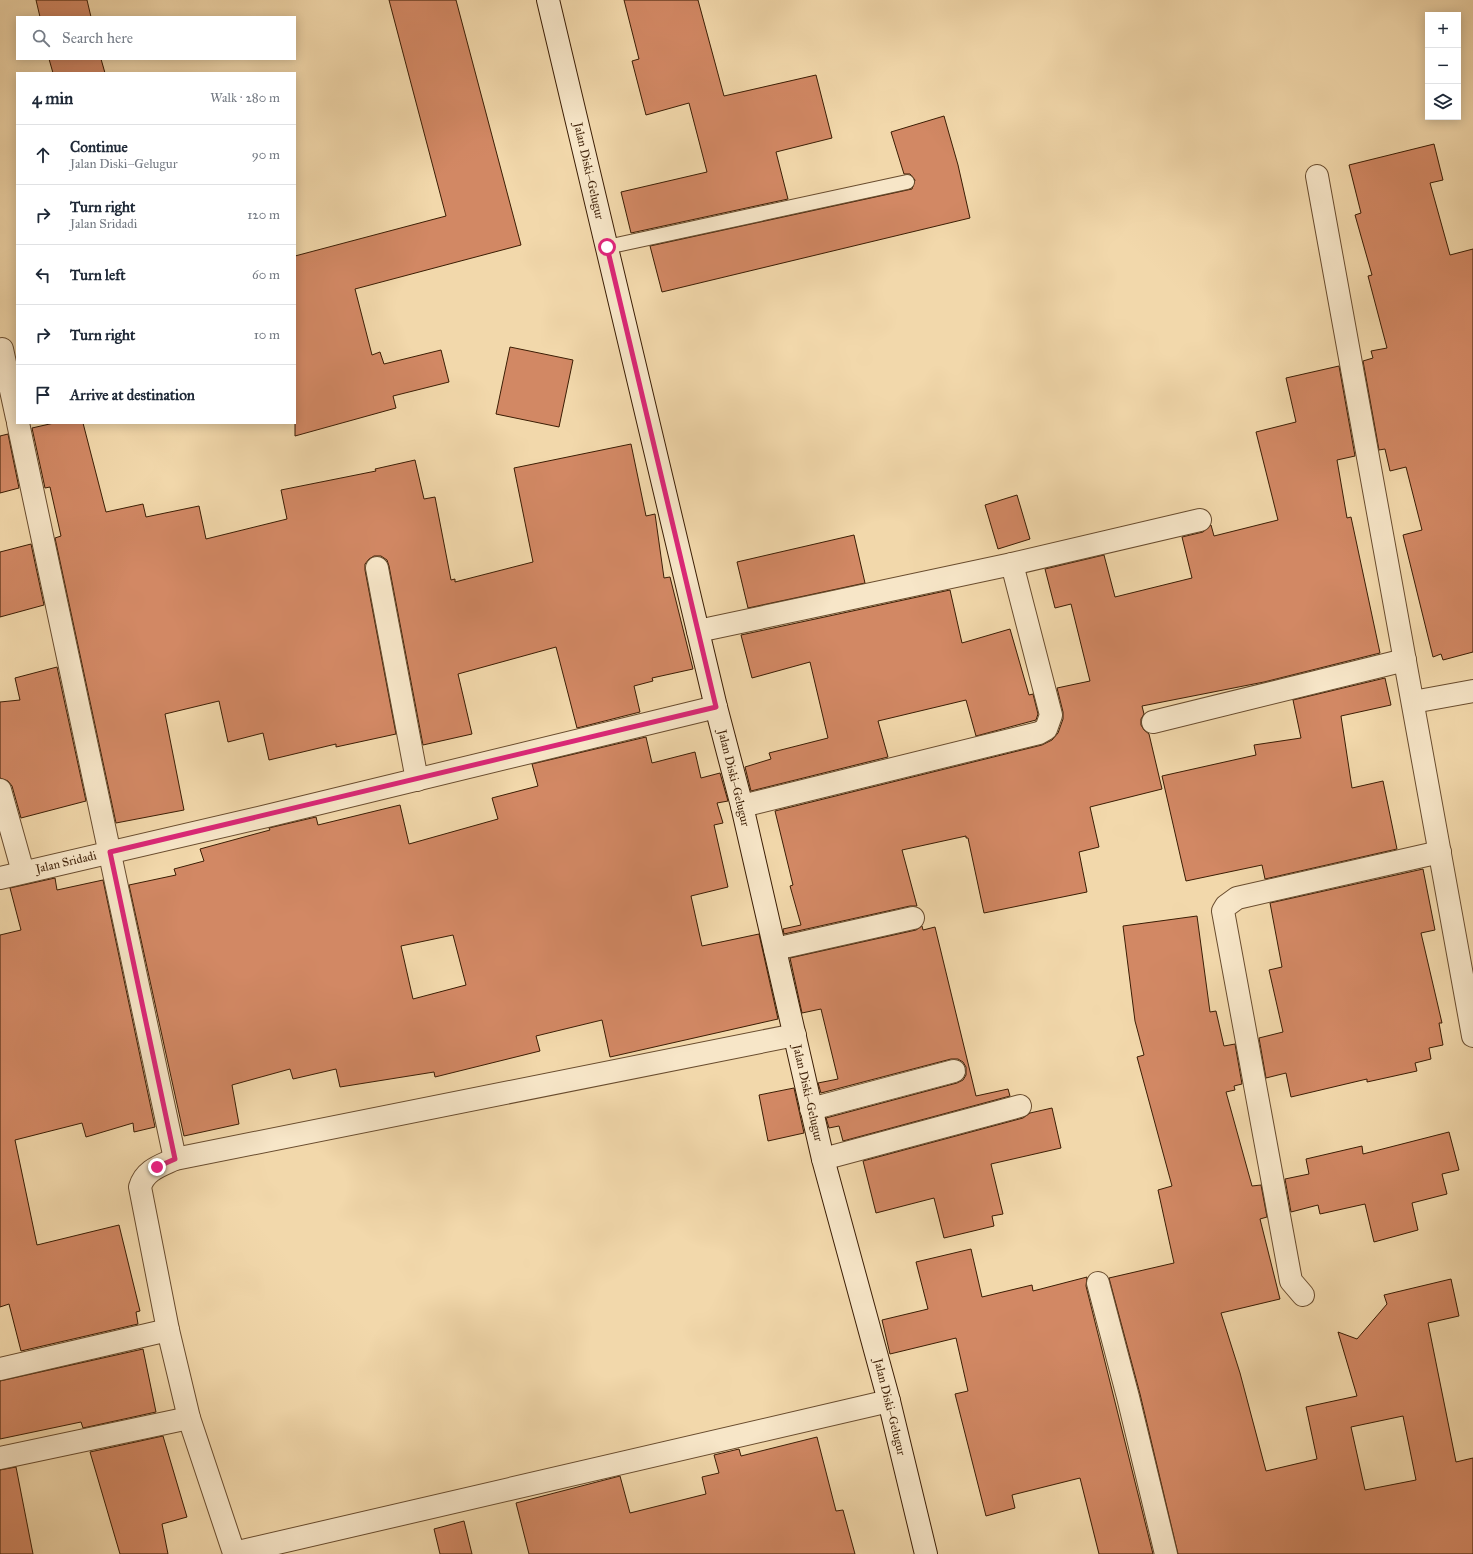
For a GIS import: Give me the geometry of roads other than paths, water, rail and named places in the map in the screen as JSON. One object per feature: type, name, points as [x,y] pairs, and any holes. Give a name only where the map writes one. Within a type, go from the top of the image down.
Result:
[{"type":"street","name":"Jalan Diski–Gelugur","points":[[548,0],[716,707],[742,806],[823,1159],[889,1401],[926,1554]]},
{"type":"street","points":[[1317,176],[1473,1036]]},
{"type":"street","points":[[2,349],[16,413]]},
{"type":"street","points":[[18,424],[175,1159]]},
{"type":"street","points":[[698,631],[1012,564],[1200,520]]},
{"type":"street","points":[[742,806],[1039,733],[1046,729],[1051,715],[1012,564]]},
{"type":"street","points":[[377,568],[417,780]]},
{"type":"street","points":[[1153,722],[1405,660]]},
{"type":"street","points":[[1413,702],[1473,691]]},
{"type":"street","name":"Jalan Sridadi","points":[[0,878],[417,780],[716,707]]},
{"type":"street","points":[[0,790],[23,872]]},
{"type":"street","points":[[1302,1296],[1291,1281],[1223,911],[1230,902],[1237,898],[1440,852]]},
{"type":"street","points":[[775,949],[913,918]]},
{"type":"street","points":[[795,1035],[175,1159],[149,1172],[143,1179],[140,1187],[168,1330],[189,1418],[232,1554],[889,1401]]},
{"type":"street","points":[[811,1109],[954,1071]]},
{"type":"street","points":[[823,1159],[1020,1106]]},
{"type":"street","points":[[1098,1283],[1166,1554]]},
{"type":"street","points":[[0,1369],[168,1330]]},
{"type":"street","points":[[0,1458],[189,1418]]},
{"type":"lane","points":[[607,247],[907,182]]}]
